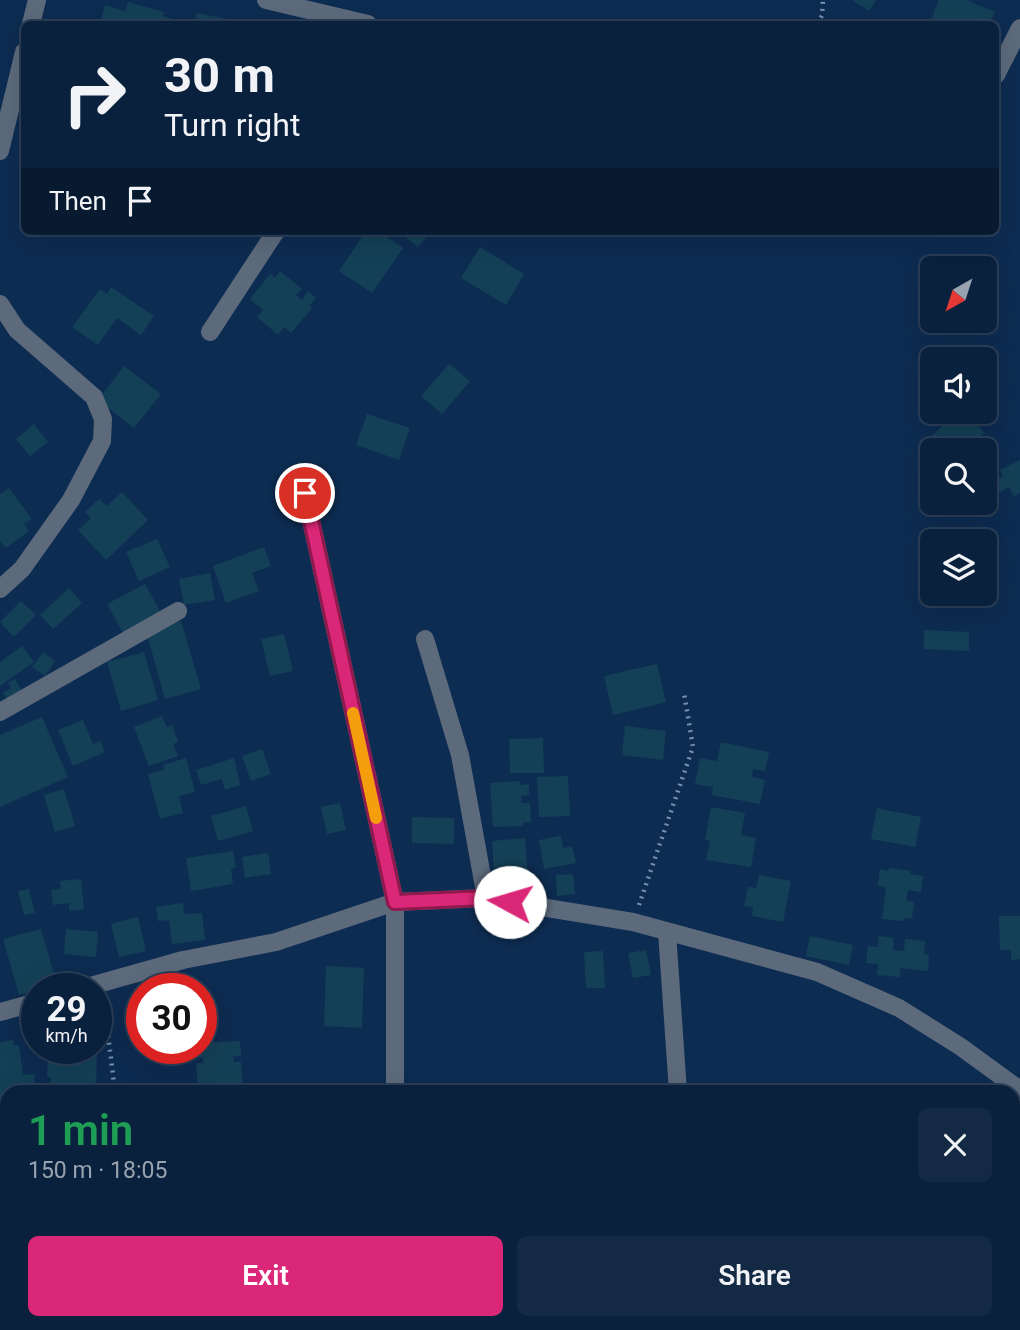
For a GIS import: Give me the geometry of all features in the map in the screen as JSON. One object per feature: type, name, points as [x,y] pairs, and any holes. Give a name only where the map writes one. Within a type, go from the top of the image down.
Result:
[{"type":"street","points":[[32,21],[37,0]]},
{"type":"street","points":[[266,0],[355,21]]},
{"type":"street","points":[[999,69],[1020,28]]},
{"type":"street","points":[[0,151],[21,64]]},
{"type":"street","points":[[210,331],[273,235]]},
{"type":"street","points":[[0,304],[17,330],[94,397],[103,419],[102,441],[71,500],[22,569],[0,589]]},
{"type":"street","points":[[305,493],[395,902],[395,1085]]},
{"type":"street","points":[[0,712],[178,611]]},
{"type":"street","points":[[425,639],[460,755],[486,898]]},
{"type":"street","points":[[112,979],[183,960],[275,942],[395,902],[486,898],[632,922],[817,972],[887,1003],[961,1047],[1013,1085]]},
{"type":"street","points":[[667,932],[678,1085]]},
{"type":"street","points":[[0,1012],[21,1006]]},
{"type":"path","points":[[819,21],[823,0]]},
{"type":"path","points":[[632,922],[690,763],[693,747],[684,692]]},
{"type":"path","points":[[111,1064],[113,1085]]},
{"type":"building","points":[[852,0],[876,0],[869,11]]},
{"type":"building","points":[[939,0],[967,0],[995,12],[990,21],[930,21]]},
{"type":"building","points":[[128,2],[164,12],[163,16],[175,20],[101,21],[105,5],[125,11]]},
{"type":"building","points":[[197,13],[238,21],[196,21]]},
{"type":"building","points":[[363,235],[384,235],[403,248],[372,293],[339,271]]},
{"type":"building","points":[[403,235],[428,235],[418,247]]},
{"type":"building","points":[[480,247],[524,274],[506,305],[461,278]]},
{"type":"building","points":[[280,271],[302,289],[296,295],[302,300],[308,291],[316,298],[309,306],[312,308],[291,333],[284,327],[278,335],[257,317],[263,310],[250,299],[270,274],[275,278]]},
{"type":"building","points":[[111,287],[154,316],[141,335],[117,318],[98,345],[72,327],[100,289],[107,294]]},
{"type":"building","points":[[449,364],[470,381],[442,414],[421,396]]},
{"type":"building","points":[[124,366],[161,394],[134,428],[98,400]]},
{"type":"building","points":[[367,414],[410,428],[399,460],[356,445]]},
{"type":"building","points":[[34,424],[48,442],[30,456],[16,439]]},
{"type":"building","points":[[945,424],[977,424],[984,433],[978,438],[929,438]]},
{"type":"building","points":[[1020,460],[1020,493],[1014,497],[1009,487],[998,493],[997,479],[1003,476],[1000,470]]},
{"type":"building","points":[[9,488],[32,519],[24,524],[29,531],[6,548],[0,541],[0,494]]},
{"type":"building","points":[[122,492],[148,520],[106,560],[78,530],[91,518],[85,512],[99,499],[107,506]]},
{"type":"building","points":[[157,539],[170,567],[139,581],[126,552]]},
{"type":"building","points":[[264,547],[271,566],[252,573],[259,591],[226,603],[213,566]]},
{"type":"building","points":[[210,573],[215,600],[184,605],[179,579]]},
{"type":"building","points":[[145,584],[161,613],[123,633],[107,604]]},
{"type":"building","points":[[69,588],[82,603],[53,629],[40,615]]},
{"type":"building","points":[[21,601],[36,615],[14,637],[0,622]]},
{"type":"building","points":[[181,621],[201,689],[165,699],[146,631]]},
{"type":"building","points":[[924,630],[969,632],[969,651],[924,649]]},
{"type":"building","points":[[284,634],[293,671],[270,676],[261,639]]},
{"type":"building","points":[[22,646],[34,662],[0,686],[0,662]]},
{"type":"building","points":[[43,652],[55,661],[45,676],[32,667]]},
{"type":"building","points":[[144,652],[158,700],[121,711],[107,662]]},
{"type":"building","points":[[657,664],[666,702],[613,715],[604,676]]},
{"type":"building","points":[[15,679],[24,694],[9,703],[3,693],[11,688],[8,683]]},
{"type":"building","points":[[162,716],[167,727],[172,725],[178,742],[173,744],[178,756],[149,766],[134,727]]},
{"type":"building","points":[[42,717],[68,777],[0,807],[0,735]]},
{"type":"building","points":[[83,720],[93,744],[100,741],[105,752],[73,766],[58,730]]},
{"type":"building","points":[[625,726],[666,731],[663,760],[622,755]]},
{"type":"building","points":[[543,738],[544,773],[510,773],[509,739]]},
{"type":"building","points":[[721,742],[769,752],[765,771],[753,769],[752,777],[765,780],[760,804],[712,795],[713,787],[695,784],[700,758],[717,761]]},
{"type":"building","points":[[262,749],[271,774],[251,781],[242,756]]},
{"type":"building","points":[[186,758],[195,792],[179,796],[183,813],[160,819],[148,774],[164,770],[163,765]]},
{"type":"building","points":[[234,758],[240,785],[225,790],[222,779],[201,785],[196,770]]},
{"type":"building","points":[[568,776],[570,816],[539,817],[537,777]]},
{"type":"building","points":[[520,781],[520,785],[529,784],[529,795],[521,796],[522,803],[530,803],[531,822],[523,822],[523,826],[493,827],[490,783]]},
{"type":"building","points":[[64,789],[75,826],[55,832],[44,795]]},
{"type":"building","points":[[340,803],[346,830],[327,834],[321,807]]},
{"type":"building","points":[[246,806],[253,831],[218,841],[211,816]]},
{"type":"building","points":[[711,807],[745,813],[741,835],[756,838],[751,867],[706,860],[710,841],[705,840]]},
{"type":"building","points":[[877,808],[921,817],[915,847],[871,839]]},
{"type":"building","points":[[412,817],[454,818],[454,844],[412,843]]},
{"type":"building","points":[[561,836],[563,848],[572,846],[576,863],[544,869],[539,840]]},
{"type":"building","points":[[525,838],[528,880],[518,880],[519,886],[495,887],[492,841]]},
{"type":"building","points":[[233,851],[236,868],[231,869],[233,884],[191,891],[186,858]]},
{"type":"building","points":[[268,853],[271,874],[245,878],[242,857]]},
{"type":"building","points":[[889,868],[911,871],[910,874],[923,876],[921,892],[908,890],[906,901],[914,902],[912,919],[882,919],[886,887],[878,886],[880,869],[889,871]]},
{"type":"building","points":[[573,874],[575,894],[557,896],[556,875]]},
{"type":"building","points":[[759,875],[791,881],[783,922],[752,916],[753,907],[744,906],[748,887],[756,888]]},
{"type":"building","points":[[81,879],[84,909],[69,911],[69,903],[53,905],[51,890],[61,889],[60,881]]},
{"type":"building","points":[[29,889],[35,913],[24,915],[18,891]]},
{"type":"building","points":[[183,903],[184,914],[202,913],[205,940],[172,944],[169,920],[158,921],[156,907]]},
{"type":"building","points":[[999,916],[1020,916],[1020,959],[1011,960],[1011,950],[1000,950]]},
{"type":"building","points":[[138,917],[146,951],[119,957],[111,924]]},
{"type":"building","points":[[41,929],[54,973],[21,973],[19,995],[3,939]]},
{"type":"building","points":[[66,929],[98,932],[96,957],[64,954]]},
{"type":"building","points":[[810,936],[853,945],[849,965],[806,956]]},
{"type":"building","points":[[879,936],[894,938],[893,950],[904,951],[905,939],[925,941],[924,954],[929,955],[928,971],[900,968],[900,977],[877,975],[878,964],[866,963],[868,946],[878,947]]},
{"type":"building","points":[[646,950],[651,975],[633,978],[628,953]]},
{"type":"building","points":[[603,951],[605,988],[586,988],[584,952]]},
{"type":"building","points":[[326,966],[364,968],[362,1028],[324,1026]]},
{"type":"building","points":[[13,1040],[14,1045],[19,1045],[23,1075],[34,1074],[35,1085],[0,1085],[0,1042]]},
{"type":"building","points":[[240,1041],[241,1056],[233,1056],[234,1062],[241,1062],[243,1085],[198,1085],[196,1064],[217,1064],[217,1042]]},
{"type":"building","points":[[47,1064],[97,1064],[96,1085],[50,1085],[51,1077],[47,1077]]},
{"type":"slow traffic","points":[[353,713],[376,818]]},
{"type":"route","points":[[305,493],[395,902],[486,898],[510,902]]}]
